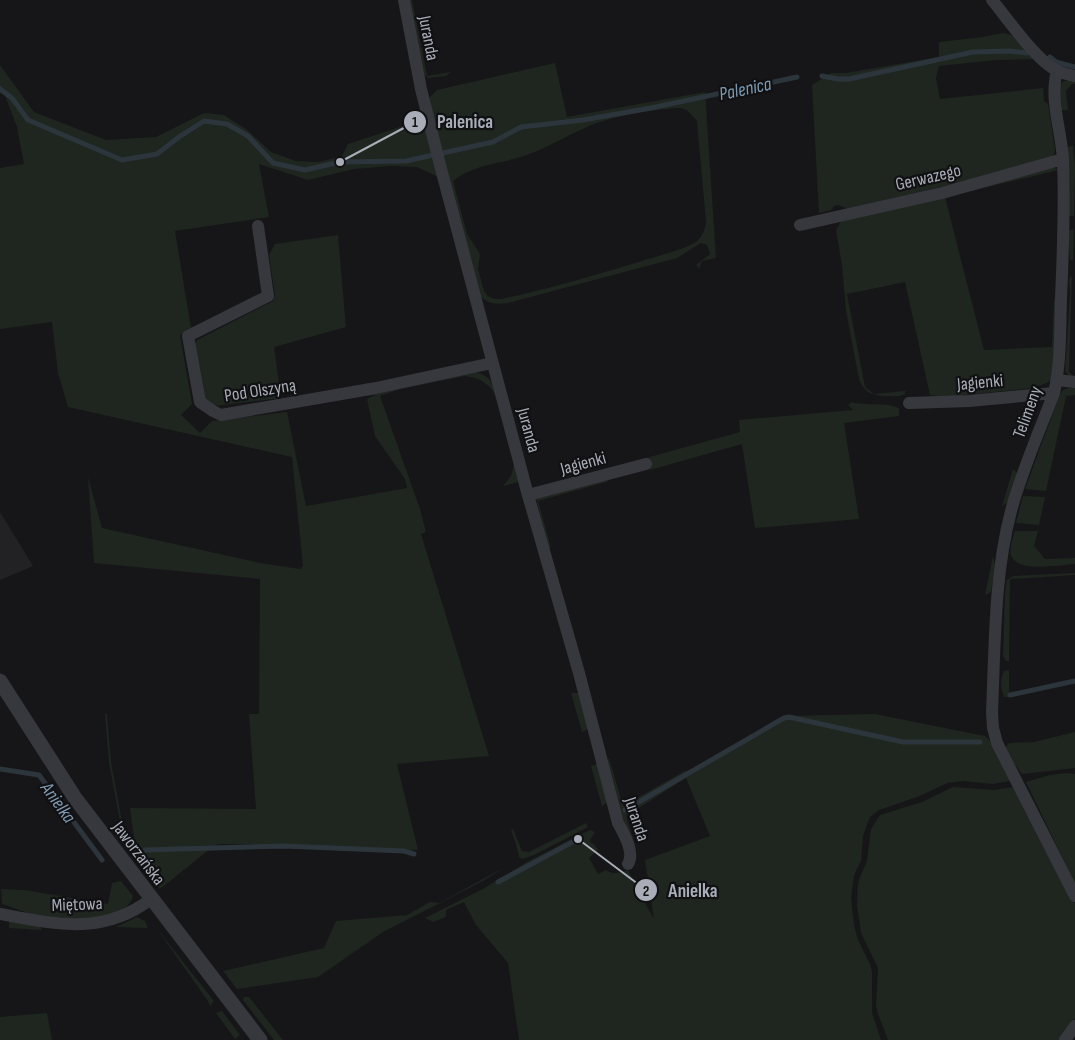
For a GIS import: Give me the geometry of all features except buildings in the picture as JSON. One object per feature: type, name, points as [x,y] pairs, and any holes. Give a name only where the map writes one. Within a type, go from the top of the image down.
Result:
[{"type":"street","name":"Juranda","points":[[404,0],[421,89],[435,146],[492,363],[579,673],[618,823],[631,855],[628,864]]},
{"type":"street","points":[[992,0],[1020,36],[1044,62],[1057,71],[1075,76]]},
{"type":"street","name":"Telimeny","points":[[1057,71],[1054,90],[1063,159],[1064,232],[1060,347],[1055,386],[1020,479],[1011,512],[999,572],[992,712],[993,728],[997,743],[1075,896]]},
{"type":"street","name":"Gerwazego","points":[[800,225],[942,193],[1063,159]]},
{"type":"street","name":"Pod Olszyną","points":[[258,226],[268,296],[188,336],[200,402],[213,412],[221,415],[376,388],[492,363]]},
{"type":"street","name":"Jagienki","points":[[909,403],[969,400],[1075,382]]},
{"type":"street","name":"Jagienki","points":[[528,495],[646,464]]},
{"type":"street","name":"Jaworzańska","points":[[0,681],[70,791],[260,1040]]},
{"type":"street","name":"Miętowa","points":[[0,914],[56,924],[103,922],[123,916],[151,899]]},
{"type":"street","points":[[1065,1040],[1075,1026]]},
{"type":"shaded area","points":[[408,0],[412,0],[427,76],[451,72],[446,76],[428,78],[424,74]]},
{"type":"shaded area","points":[[1003,33],[1017,39],[1036,59],[996,60],[939,66],[936,78],[940,99],[1043,88],[1044,101],[1048,104],[1055,150],[1050,158],[999,173],[848,209],[838,205],[834,206],[831,210],[819,213],[812,85],[831,73],[846,73],[939,57],[939,42]]},
{"type":"shaded area","points":[[555,63],[567,117],[705,92],[716,258],[702,261],[699,269],[696,265],[710,254],[707,245],[701,243],[677,258],[508,303],[497,304],[486,301],[480,296],[429,102],[430,97],[437,90]],"holes":[[[680,108],[687,110],[697,121],[706,222],[703,233],[696,242],[677,250],[554,286],[501,299],[494,299],[488,296],[484,291],[478,269],[480,254],[467,234],[453,181],[469,171],[532,153],[597,123],[658,110]]]},
{"type":"shaded area","points":[[0,65],[34,112],[106,140],[156,137],[204,113],[224,115],[246,129],[271,152],[296,161],[319,162],[342,156],[348,144],[424,119],[438,177],[417,167],[390,166],[354,169],[308,180],[259,164],[269,217],[175,231],[191,328],[180,335],[192,404],[181,415],[200,433],[212,421],[287,412],[306,506],[407,488],[405,479],[375,436],[367,399],[379,393],[476,372],[488,378],[494,388],[497,397],[484,382],[465,376],[400,389],[380,396],[420,509],[426,532],[421,534],[489,756],[397,764],[418,850],[306,845],[221,844],[215,845],[160,889],[138,861],[131,857],[134,838],[130,808],[256,809],[249,714],[259,714],[260,579],[94,563],[88,477],[102,528],[260,563],[300,569],[303,566],[292,457],[68,407],[58,373],[52,322],[0,329],[0,168],[24,164],[17,127],[4,93],[0,93]]},
{"type":"shaded area","points":[[1075,80],[1075,84],[1072,84],[1066,91],[1068,110],[1061,110],[1059,87],[1062,82]]},
{"type":"shaded area","points":[[1073,145],[1075,166],[1074,216],[1069,216],[1070,185],[1067,148]]},
{"type":"shaded area","points":[[1052,167],[1059,170],[945,197],[984,350],[1052,347],[1054,299],[1057,301],[1051,380],[1033,388],[946,397],[930,395],[905,282],[847,294],[865,387],[874,394],[905,391],[905,394],[901,396],[884,396],[874,395],[867,391],[859,379],[846,311],[842,265],[836,230],[841,221]]},
{"type":"shaded area","points":[[1074,229],[1073,260],[1070,260],[1068,231]]},
{"type":"shaded area","points":[[338,235],[346,327],[274,347],[281,398],[214,406],[204,398],[195,344],[197,340],[273,301],[275,296],[269,255],[275,244]]},
{"type":"shaded area","points":[[1072,276],[1069,372],[1075,377],[1069,376],[1065,371],[1070,294],[1069,279]]},
{"type":"shaded area","points":[[1075,387],[1075,395],[1066,396],[1046,491],[1025,489],[1060,394],[1064,389]]},
{"type":"shaded area","points":[[852,402],[891,406],[899,409],[899,416],[844,423],[859,519],[755,528],[742,444],[650,470],[646,458],[740,432],[739,420],[853,410],[848,405]]},
{"type":"shaded area","points":[[515,462],[526,499],[524,504],[518,482],[503,486],[511,476]]},
{"type":"shaded area","points":[[1013,469],[1017,473],[1009,502],[1002,506]]},
{"type":"shaded area","points":[[603,480],[610,481],[538,501],[551,548],[548,547],[536,498]]},
{"type":"shaded area","points":[[1023,496],[1045,497],[1039,525],[1016,523]]},
{"type":"shaded area","points":[[0,512],[33,566],[0,580]]},
{"type":"shaded area","points":[[1015,531],[1038,531],[1034,546],[1045,559],[1075,558],[1075,564],[1040,567],[1021,564],[1015,561],[1010,549]]},
{"type":"shaded area","points":[[993,556],[995,565],[991,592],[985,595]]},
{"type":"shaded area","points":[[1075,573],[1075,575],[1010,579],[1009,661],[1006,661],[1003,656],[1007,580],[1013,576]]},
{"type":"shaded area","points":[[1009,670],[1009,697],[1005,697],[1001,688],[1002,677],[1004,671]]},
{"type":"shaded area","points":[[571,693],[579,693],[588,729],[582,732]]},
{"type":"shaded area","points":[[105,714],[107,714],[111,762],[124,833],[124,837],[119,841],[112,831],[118,836],[122,832],[109,762]]},
{"type":"shaded area","points":[[875,714],[985,736],[992,743],[1010,781],[993,784],[963,781],[947,783],[920,796],[879,810],[870,817],[863,836],[861,861],[854,875],[851,898],[858,940],[872,972],[872,1013],[881,1040],[519,1040],[508,963],[476,925],[464,902],[446,910],[446,917],[433,922],[425,918],[483,889],[527,862],[590,830],[595,832],[590,840],[591,843],[598,850],[589,858],[598,874],[606,870],[611,873],[617,873],[628,870],[654,919],[645,860],[710,836],[686,778],[626,816],[636,848],[633,847],[623,818],[609,758],[623,806],[683,772],[700,766],[785,716]]},
{"type":"shaded area","points":[[1075,732],[1075,768],[1022,774],[1009,757],[1006,747],[1009,743],[1034,742]]},
{"type":"shaded area","points":[[597,764],[608,802],[602,806],[591,766]]},
{"type":"shaded area","points":[[1075,774],[1075,884],[1026,782],[1050,775]]},
{"type":"shaded area","points":[[953,787],[994,790],[1013,787],[1075,904],[1075,1018],[1060,1040],[888,1040],[876,1005],[878,968],[861,933],[857,905],[858,884],[867,861],[871,829],[880,815],[922,802]]},
{"type":"shaded area","points":[[586,823],[588,827],[534,855],[522,859],[519,857],[511,830],[513,829],[522,851],[529,852]]},
{"type":"shaded area","points":[[505,867],[483,881],[383,932],[318,977],[237,989],[223,971],[324,948],[336,921],[407,915],[430,902],[439,903]]},
{"type":"shaded area","points":[[121,881],[133,896],[128,905],[118,912],[105,916],[90,918],[46,917],[2,904],[1,889],[24,890],[108,904],[112,883]]},
{"type":"shaded area","points":[[137,917],[145,921],[148,928],[116,927]]},
{"type":"shaded area","points":[[9,920],[40,926],[42,930],[9,928]]},
{"type":"shaded area","points":[[157,929],[214,1001],[210,1006],[208,1001]]},
{"type":"shaded area","points":[[244,997],[249,997],[283,1040],[274,1040],[243,1000]]},
{"type":"shaded area","points":[[222,1011],[240,1035],[235,1039],[216,1013]]},
{"type":"shaded area","points":[[47,1013],[52,1040],[0,1040],[0,1017]]},
{"type":"waterway","name":"Palenica","points":[[822,76],[849,79],[973,52],[1009,51],[1027,53]]},
{"type":"waterway","name":"Palenica","points":[[1050,57],[1056,62],[1075,67]]},
{"type":"waterway","name":"Palenica","points":[[0,89],[12,98],[28,120],[122,160],[157,154],[204,121],[227,124],[248,136],[273,163],[305,170],[340,162],[406,161],[493,142],[521,127],[583,120],[651,108],[797,77]]},
{"type":"waterway","name":"Anielka","points":[[1010,695],[1075,681]]},
{"type":"waterway","name":"Anielka","points":[[625,810],[784,718],[789,717],[903,742],[980,742]]},
{"type":"waterway","name":"Anielka","points":[[0,769],[39,775],[102,860]]},
{"type":"waterway","name":"Anielka","points":[[498,882],[578,839]]},
{"type":"waterway","name":"Anielka","points":[[145,850],[284,846],[404,851],[414,854]]},
{"type":"place","name":"Palenica","points":[[340,162]]},
{"type":"place","name":"Anielka","points":[[578,839]]}]
